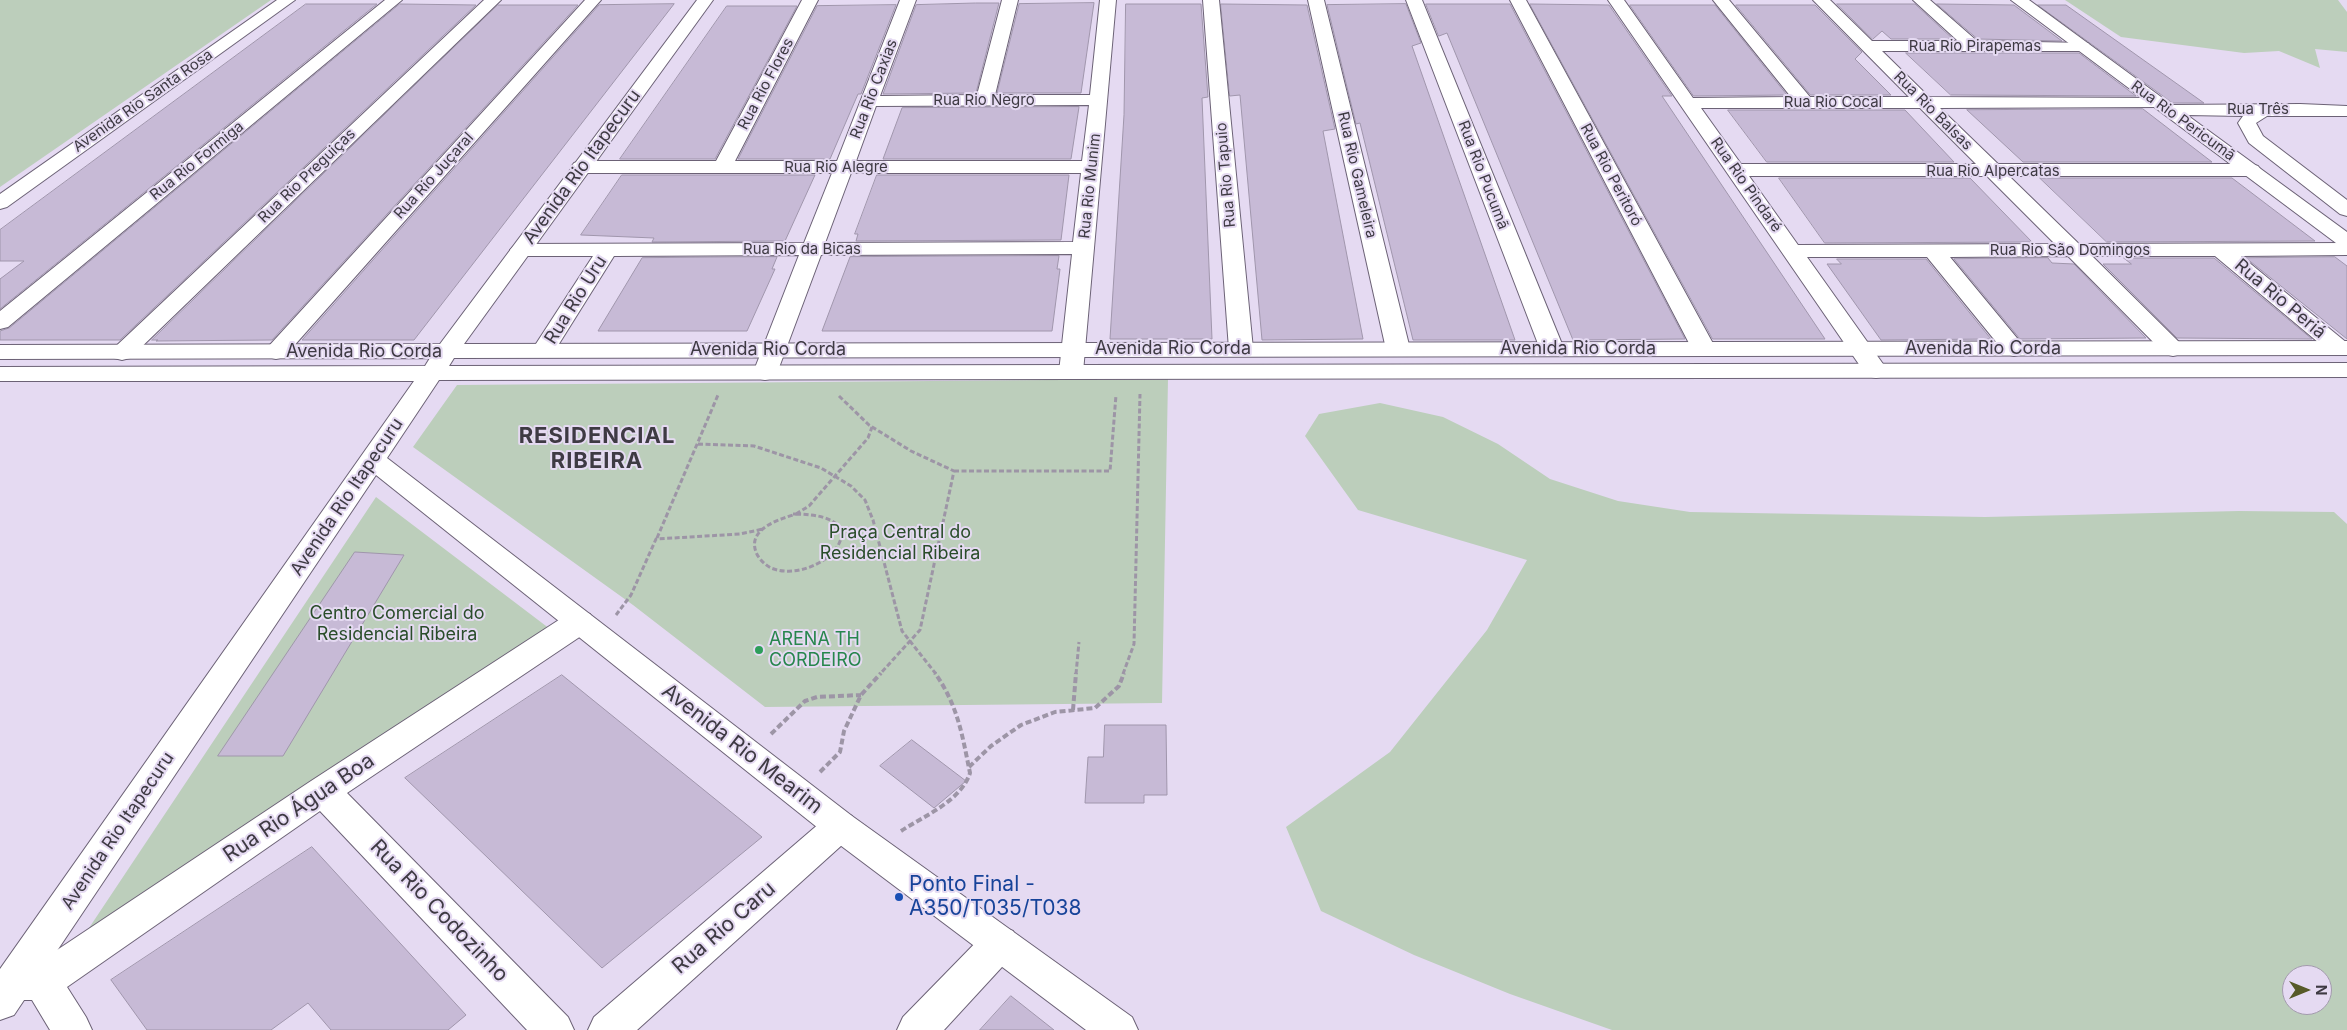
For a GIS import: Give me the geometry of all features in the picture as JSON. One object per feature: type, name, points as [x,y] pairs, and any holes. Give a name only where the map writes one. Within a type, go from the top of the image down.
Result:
[{"type":"street","name":"Avenida Rio Santa Rosa","points":[[0,203],[287,0]]},
{"type":"street","name":"Rua Rio Formiga","points":[[0,322],[394,0]]},
{"type":"street","name":"Rua Rio Preguiças","points":[[122,353],[493,0]]},
{"type":"street","name":"Rua Rio Juçaral","points":[[276,352],[594,0]]},
{"type":"street","name":"Avenida Rio Itapecuru","points":[[19,989],[431,374],[581,167],[706,0]]},
{"type":"street","name":"Rua Rio Flores","points":[[722,167],[810,0]]},
{"type":"street","name":"Rua Rio Caxias","points":[[765,374],[908,0]]},
{"type":"street","points":[[985,100],[1010,0]]},
{"type":"street","name":"Rua Rio Munim","points":[[1072,361],[1108,0]]},
{"type":"street","name":"Rua Rio Tapuio","points":[[1211,0],[1241,350]]},
{"type":"street","name":"Rua Rio Gameleira","points":[[1316,0],[1398,350]]},
{"type":"street","name":"Rua Rio Pucumã","points":[[1414,0],[1552,349]]},
{"type":"street","name":"Rua Rio Peritoró","points":[[1518,0],[1704,349]]},
{"type":"street","name":"Rua Rio Pindaré","points":[[1616,0],[1876,371]]},
{"type":"street","points":[[1720,0],[1804,102]]},
{"type":"street","name":"Rua Rio Balsas","points":[[1821,0],[2173,349]]},
{"type":"street","points":[[1920,0],[1973,46]]},
{"type":"street","name":"Rua Rio Pericumã","points":[[2019,0],[2347,242]]},
{"type":"street","name":"Rua Rio Pirapemas","points":[[1867,46],[2082,46]]},
{"type":"street","name":"Rua Rio Negro","points":[[870,101],[1098,100]]},
{"type":"street","name":"Rua Rio Cocal","points":[[1688,103],[1924,102],[2164,106]]},
{"type":"street","name":"Rua Três","points":[[2164,106],[2347,111]]},
{"type":"street","points":[[2300,109],[2254,114],[2247,123],[2256,139],[2347,210]]},
{"type":"street","name":"Rua Rio Alegre","points":[[581,167],[1092,167]]},
{"type":"street","name":"Rua Rio Alpercatas","points":[[1736,170],[2251,170]]},
{"type":"street","name":"Rua Rio da Bicas","points":[[521,250],[1084,248]]},
{"type":"street","name":"Rua Rio São Domingos","points":[[1792,251],[2347,249]]},
{"type":"street","name":"Rua Rio Uru","points":[[544,350],[608,250]]},
{"type":"street","points":[[1932,250],[2014,349]]},
{"type":"street","name":"Rua Rio Periá","points":[[2221,250],[2343,348]]},
{"type":"street","name":"Avenida Rio Corda","points":[[0,374],[765,374],[1072,361],[1241,350],[2343,348]]},
{"type":"street","name":"Avenida Rio Corda","points":[[0,352],[775,350],[1072,361],[1129,372],[2347,370]]},
{"type":"street","name":"Avenida Rio Mearim","points":[[373,460],[840,826],[1118,1030]]},
{"type":"street","name":"Rua Rio Água Boa","points":[[19,989],[323,791],[590,630]]},
{"type":"street","name":"Rua Rio Codozinho","points":[[323,791],[554,1030]]},
{"type":"street","name":"Rua Rio Caru","points":[[608,1030],[840,826]]},
{"type":"street","points":[[917,1030],[1000,943]]},
{"type":"street","points":[[19,989],[72,1030]]},
{"type":"path","points":[[812,373],[841,397],[855,413],[872,427],[910,451],[954,471],[1110,471],[1129,372]]},
{"type":"path","points":[[968,767],[991,746],[1021,725],[1055,712],[1095,708],[1119,686],[1134,644],[1129,372]]},
{"type":"path","points":[[590,630],[631,595],[727,374]]},
{"type":"path","points":[[793,514],[813,512],[830,516],[840,526],[843,538],[837,551],[822,563],[802,570],[782,571],[766,565],[756,555],[755,542],[764,529],[782,517],[806,510],[868,438],[872,427]]},
{"type":"path","points":[[698,444],[754,446],[798,459],[835,476],[851,486],[865,500],[873,520],[902,631],[921,653],[947,690],[957,712],[970,778],[954,798],[918,818],[875,852]]},
{"type":"path","points":[[799,793],[840,752],[844,732],[861,695],[920,630],[954,471]]},
{"type":"path","points":[[656,539],[740,534],[764,529]]},
{"type":"path","points":[[1073,710],[1080,642]]},
{"type":"path","points":[[750,755],[805,701],[817,697],[861,695]]},
{"type":"green space","points":[[0,0],[271,0],[0,187]]},
{"type":"green space","points":[[2065,0],[2338,0],[2347,12],[2347,52],[2315,49],[2320,68],[2279,51],[2244,53],[2121,37]]},
{"type":"green space","name":"Praça Central do Residencial Ribeira","points":[[1168,379],[1162,703],[765,707],[633,605],[413,447],[457,385]]},
{"type":"green space","points":[[1380,403],[1443,417],[1498,444],[1550,479],[1618,501],[1690,512],[1985,517],[2239,511],[2334,512],[2347,524],[2347,1030],[1612,1030],[1510,994],[1414,955],[1321,911],[1286,827],[1390,752],[1487,630],[1527,560],[1358,510],[1305,436],[1319,414]]},
{"type":"green space","name":"Centro Comercial do Residencial Ribeira","points":[[376,497],[550,629],[87,931]]},
{"type":"building","points":[[999,3],[976,93],[883,94],[916,5]]},
{"type":"building","points":[[1094,3],[1081,93],[997,93],[1019,4]]},
{"type":"building","points":[[306,4],[377,4],[0,309],[0,279],[24,261],[0,261],[0,230]]},
{"type":"building","points":[[400,4],[476,5],[120,340],[0,340],[0,331],[9,328]]},
{"type":"building","points":[[674,4],[414,340],[302,340],[599,5]]},
{"type":"building","points":[[1126,4],[1201,4],[1208,97],[1202,98],[1212,339],[1110,339],[1124,115]]},
{"type":"building","points":[[1221,4],[1307,5],[1335,129],[1323,131],[1363,339],[1262,340],[1240,95],[1230,96]]},
{"type":"building","points":[[1406,4],[1421,43],[1412,46],[1515,340],[1413,340],[1360,123],[1356,124],[1327,5]]},
{"type":"building","points":[[1426,4],[1510,4],[1685,339],[1573,340],[1447,33],[1439,36]]},
{"type":"building","points":[[1530,4],[1609,5],[1672,96],[1662,96],[1825,339],[1713,339]]},
{"type":"building","points":[[1837,4],[1915,4],[1953,39],[1891,39],[1882,31],[1873,39]]},
{"type":"building","points":[[1937,4],[2014,5],[2062,41],[1978,39]]},
{"type":"building","points":[[498,5],[578,5],[272,340],[152,340]]},
{"type":"building","points":[[896,5],[861,94],[858,94],[830,159],[738,159],[817,6]]},
{"type":"building","points":[[1630,5],[1715,5],[1787,95],[1694,96]]},
{"type":"building","points":[[1736,5],[1815,5],[1862,52],[1855,59],[1891,95],[1811,95]]},
{"type":"building","points":[[2038,5],[2066,5],[2204,103],[2173,103]]},
{"type":"building","points":[[727,6],[797,6],[715,159],[620,159]]},
{"type":"building","points":[[1906,53],[2079,53],[2136,96],[1951,95]]},
{"type":"building","points":[[1079,107],[1071,159],[883,159],[902,108]]},
{"type":"building","points":[[2143,109],[2212,162],[2023,162],[1967,110]]},
{"type":"building","points":[[1728,110],[1905,110],[1954,162],[1767,162]]},
{"type":"building","points":[[622,175],[815,175],[785,241],[652,242],[654,238],[581,235]]},
{"type":"building","points":[[877,175],[1069,175],[1061,240],[856,241],[858,234],[855,234]]},
{"type":"building","points":[[1779,178],[1970,178],[2032,242],[1825,243]]},
{"type":"building","points":[[2040,178],[2232,178],[2315,241],[2107,242]]},
{"type":"building","points":[[1059,256],[1057,269],[1060,269],[1052,331],[822,331],[850,257]]},
{"type":"building","points":[[777,257],[772,269],[775,269],[747,331],[598,331],[642,258]]},
{"type":"building","points":[[2335,257],[2347,266],[2347,339],[2246,258]]},
{"type":"building","points":[[2048,258],[2052,263],[2074,264],[2146,338],[2020,339],[1954,259]]},
{"type":"building","points":[[2124,258],[2214,258],[2312,339],[2177,338],[2103,264],[2131,264]]},
{"type":"building","points":[[1837,259],[1926,259],[1991,339],[1881,340],[1827,264],[1841,264]]},
{"type":"building","points":[[355,552],[404,555],[283,756],[218,756]]},
{"type":"building","points":[[562,675],[762,837],[602,968],[405,778]]},
{"type":"building","points":[[1105,725],[1166,725],[1167,795],[1144,795],[1144,803],[1085,803],[1088,757],[1103,757]]},
{"type":"building","points":[[912,740],[966,781],[934,808],[880,766]]},
{"type":"building","points":[[312,847],[466,1015],[448,1030],[331,1030],[308,1003],[271,1030],[147,1030],[111,980]]},
{"type":"building","points":[[1011,996],[1054,1030],[980,1030]]},
{"type":"place","name":"ARENA TH CORDEIRO","points":[[759,650]]},
{"type":"place","name":"Ponto Final - A350/T035/T038","points":[[899,897]]},
{"type":"district","name":"RESIDENCIAL RIBEIRA","points":[[597,448]]}]
